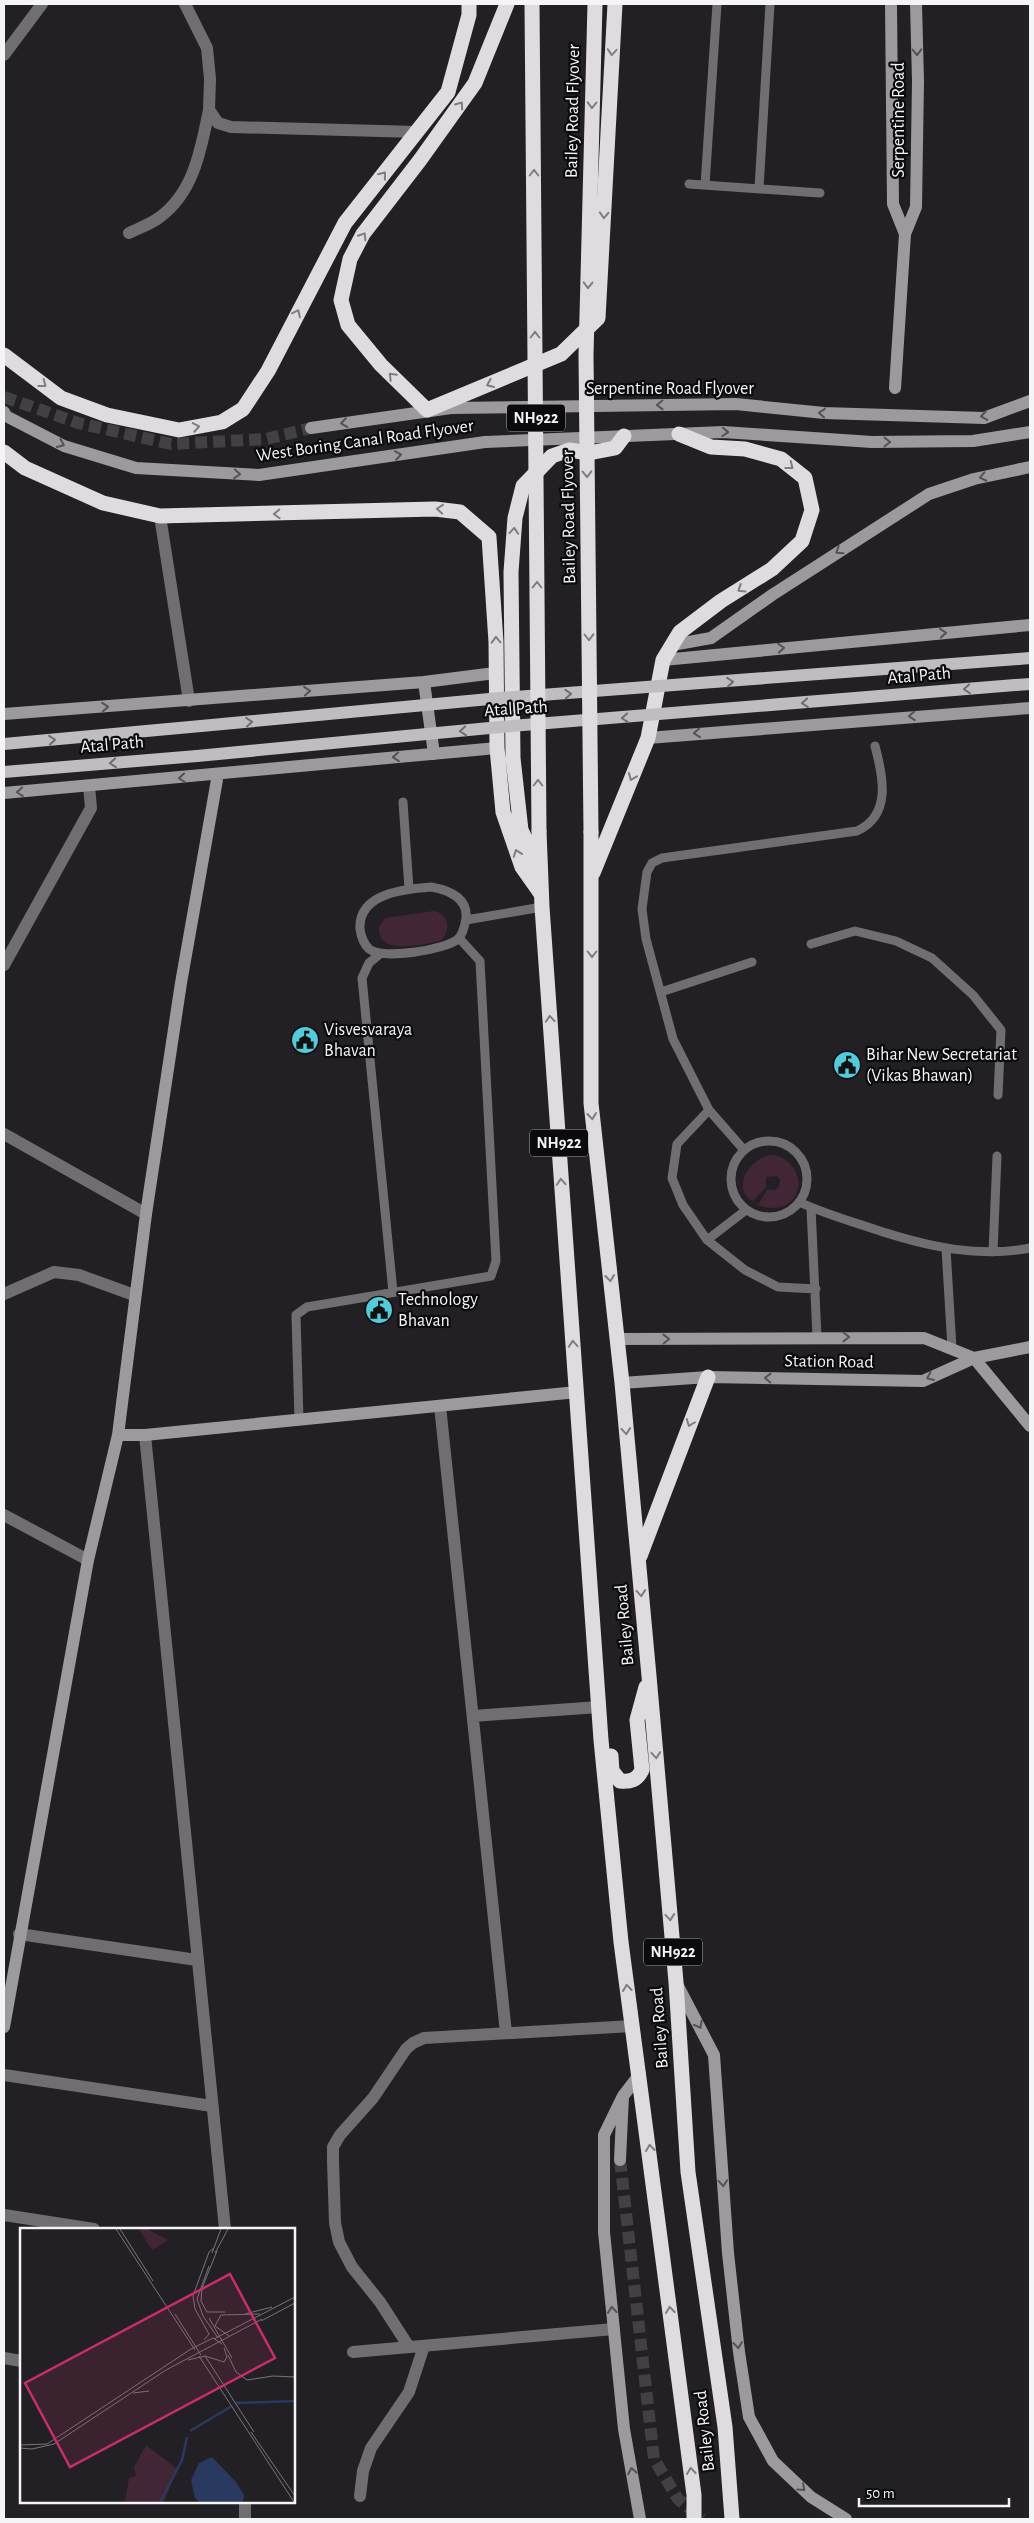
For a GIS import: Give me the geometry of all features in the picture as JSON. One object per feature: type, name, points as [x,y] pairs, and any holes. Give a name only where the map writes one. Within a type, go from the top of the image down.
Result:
[{"type":"highway","points":[[4,355],[61,398],[107,415],[179,430],[222,422],[243,409],[256,392],[345,223],[448,92],[469,15],[469,4]]},
{"type":"highway","points":[[507,4],[475,84],[363,234],[350,259],[341,300],[348,325],[381,365],[427,410],[561,354],[598,318],[615,4]]},
{"type":"highway","name":"Bailey Road Flyover","points":[[532,4],[540,872]]},
{"type":"highway","name":"Bailey Road Flyover","points":[[591,879],[586,355],[595,4]]},
{"type":"highway","points":[[591,879],[648,738],[663,660],[676,639],[721,601],[772,569],[802,540],[812,510],[805,478],[781,459],[745,450],[711,447],[680,434]]},
{"type":"highway","points":[[540,872],[521,830],[514,758],[511,572],[515,518],[523,486],[552,456],[569,450],[589,453],[615,448],[624,436]]},
{"type":"highway","points":[[4,452],[25,468],[103,503],[160,516],[435,508],[460,512],[489,537],[496,642],[497,748],[503,812],[522,867],[542,901]]},
{"type":"highway","name":"NH922","points":[[540,872],[576,1392]]},
{"type":"highway","name":"NH922","points":[[591,879],[591,1104],[622,1383]]},
{"type":"highway","points":[[638,1561],[708,1377]]},
{"type":"highway","name":"Bailey Road","points":[[622,1383],[676,1982],[688,2172],[725,2427],[732,2519]]},
{"type":"highway","name":"Bailey Road","points":[[576,1392],[601,1740],[621,1942],[640,2074],[694,2495],[694,2519]]},
{"type":"highway","points":[[601,1740],[610,1751],[612,1772],[620,1781],[629,1782],[638,1777],[642,1770],[637,1720],[649,1676]]},
{"type":"main road","name":"Atal Path","points":[[4,744],[500,698],[1024,658]]},
{"type":"main road","name":"Atal Path","points":[[4,772],[197,756],[500,727],[1030,684]]},
{"type":"street","points":[[4,55],[42,4]]},
{"type":"street","points":[[129,233],[159,218],[173,204],[187,184],[199,161],[209,110],[210,79],[207,48],[185,4]]},
{"type":"street","points":[[891,4],[893,204],[905,234],[895,388]]},
{"type":"street","name":"Serpentine Road","points":[[905,234],[916,207],[918,81],[916,4]]},
{"type":"street","points":[[209,110],[218,123],[231,127],[417,132]]},
{"type":"street","name":"Serpentine Road Flyover","points":[[311,428],[451,408],[736,404],[824,413],[984,418],[1030,401]]},
{"type":"street","name":"West Boring Canal Road Flyover","points":[[4,412],[6,416],[64,446],[136,468],[259,475],[485,442],[624,436]]},
{"type":"street","points":[[624,436],[723,432],[872,442],[972,441],[1030,432]]},
{"type":"street","points":[[676,639],[711,638],[772,595],[929,494],[974,479],[1030,467]]},
{"type":"street","points":[[160,516],[189,701]]},
{"type":"street","points":[[663,660],[1030,625]]},
{"type":"street","points":[[4,714],[424,682],[495,673]]},
{"type":"street","points":[[424,682],[434,754]]},
{"type":"street","points":[[648,738],[1030,708]]},
{"type":"street","points":[[4,793],[497,748]]},
{"type":"street","points":[[4,2027],[5,2005],[88,1560],[118,1436],[134,1295],[146,1214],[181,983],[218,774]]},
{"type":"street","points":[[4,965],[91,808],[88,786]]},
{"type":"street","points":[[4,1134],[146,1214]]},
{"type":"street","points":[[4,1294],[43,1275],[54,1272],[79,1276],[134,1295]]},
{"type":"street","points":[[617,1339],[924,1338],[974,1358],[1030,1426]]},
{"type":"street","name":"Station Road","points":[[622,1383],[708,1377],[923,1381],[974,1358],[1030,1347]]},
{"type":"street","points":[[118,1436],[145,1435],[576,1392]]},
{"type":"street","points":[[440,1406],[506,2032]]},
{"type":"street","points":[[145,1435],[225,2228]]},
{"type":"street","points":[[4,1516],[88,1560]]},
{"type":"street","points":[[473,1716],[599,1707]]},
{"type":"street","points":[[19,1934],[197,1960]]},
{"type":"street","points":[[676,1982],[714,2055],[728,2253],[739,2352],[749,2417],[773,2461],[812,2497],[846,2519]]},
{"type":"street","points":[[409,2348],[380,2302],[352,2267],[339,2242],[334,2223],[333,2147],[340,2135],[373,2098],[413,2042],[440,2036],[632,2026]]},
{"type":"street","points":[[4,2074],[212,2106]]},
{"type":"street","points":[[640,2074],[623,2096],[604,2135],[604,2232],[624,2429],[640,2519]]},
{"type":"street","points":[[620,2160],[623,2096]]},
{"type":"street","points":[[4,2215],[88,2228]]},
{"type":"street","points":[[353,2352],[614,2329]]},
{"type":"street","points":[[360,2496],[364,2465],[371,2448],[409,2392],[424,2346]]},
{"type":"street","points":[[4,2358],[20,2361]]},
{"type":"street","points":[[245,2503],[245,2519]]},
{"type":"lane","points":[[705,185],[716,4]]},
{"type":"lane","points":[[759,188],[770,4]]},
{"type":"lane","points":[[689,184],[820,193]]},
{"type":"lane","points":[[744,1150],[710,1110],[673,1039],[646,939],[642,909],[646,872],[652,863],[673,856],[857,831],[868,826],[874,820],[879,810],[882,794],[883,774],[875,746]]},
{"type":"lane","points":[[403,802],[409,889]]},
{"type":"lane","points":[[431,887],[452,892],[466,911],[466,920],[459,938],[440,947],[380,954],[369,949],[364,942],[360,925],[369,905],[380,896],[409,889],[431,887]]},
{"type":"lane","points":[[466,920],[542,901]]},
{"type":"lane","points":[[811,944],[855,931],[896,941],[932,958],[973,995],[1001,1030],[998,1095]]},
{"type":"lane","points":[[299,1420],[296,1315],[307,1307],[491,1276],[496,1261],[480,961],[459,938]]},
{"type":"lane","points":[[380,954],[369,963],[362,978],[393,1292]]},
{"type":"lane","points":[[661,992],[752,962]]},
{"type":"lane","points":[[710,1110],[677,1144],[672,1178],[683,1205],[707,1240],[745,1270],[778,1288],[816,1289]]},
{"type":"lane","points":[[763,1141],[776,1141],[788,1145],[798,1153],[805,1164],[808,1176],[807,1188],[793,1209],[782,1215],[770,1218],[757,1216],[746,1210],[737,1201],[732,1189],[731,1176],[734,1164],[744,1150],[763,1141]]},
{"type":"lane","points":[[993,1252],[996,1156]]},
{"type":"lane","points":[[799,1202],[836,1219],[908,1241],[946,1249],[993,1252],[1030,1248]]},
{"type":"lane","points":[[811,1208],[817,1337]]},
{"type":"lane","points":[[707,1240],[746,1210]]},
{"type":"lane","points":[[946,1249],[952,1348]]},
{"type":"shaded area","points":[[434,911],[446,919],[447,927],[442,940],[414,946],[403,946],[385,942],[380,936],[379,927],[385,918]]},
{"type":"shaded area","points":[[775,1155],[787,1162],[795,1171],[798,1181],[797,1191],[792,1200],[784,1206],[772,1208],[758,1205],[768,1189],[775,1190],[779,1187],[780,1179],[777,1176],[766,1177],[766,1187],[753,1201],[746,1196],[743,1189],[743,1181],[746,1173],[758,1160],[766,1156]]},
{"type":"tunnel","points":[[4,397],[78,423],[171,444],[266,439],[311,428]]},
{"type":"tunnel","points":[[620,2160],[654,2459],[678,2499],[702,2519]]},
{"type":"place","name":"Visvesvaraya Bhavan","points":[[305,1040]]},
{"type":"place","name":"Bihar New Secretariat (Vikas Bhawan)","points":[[847,1065]]},
{"type":"place","name":"Technology Bhavan","points":[[379,1310]]}]
